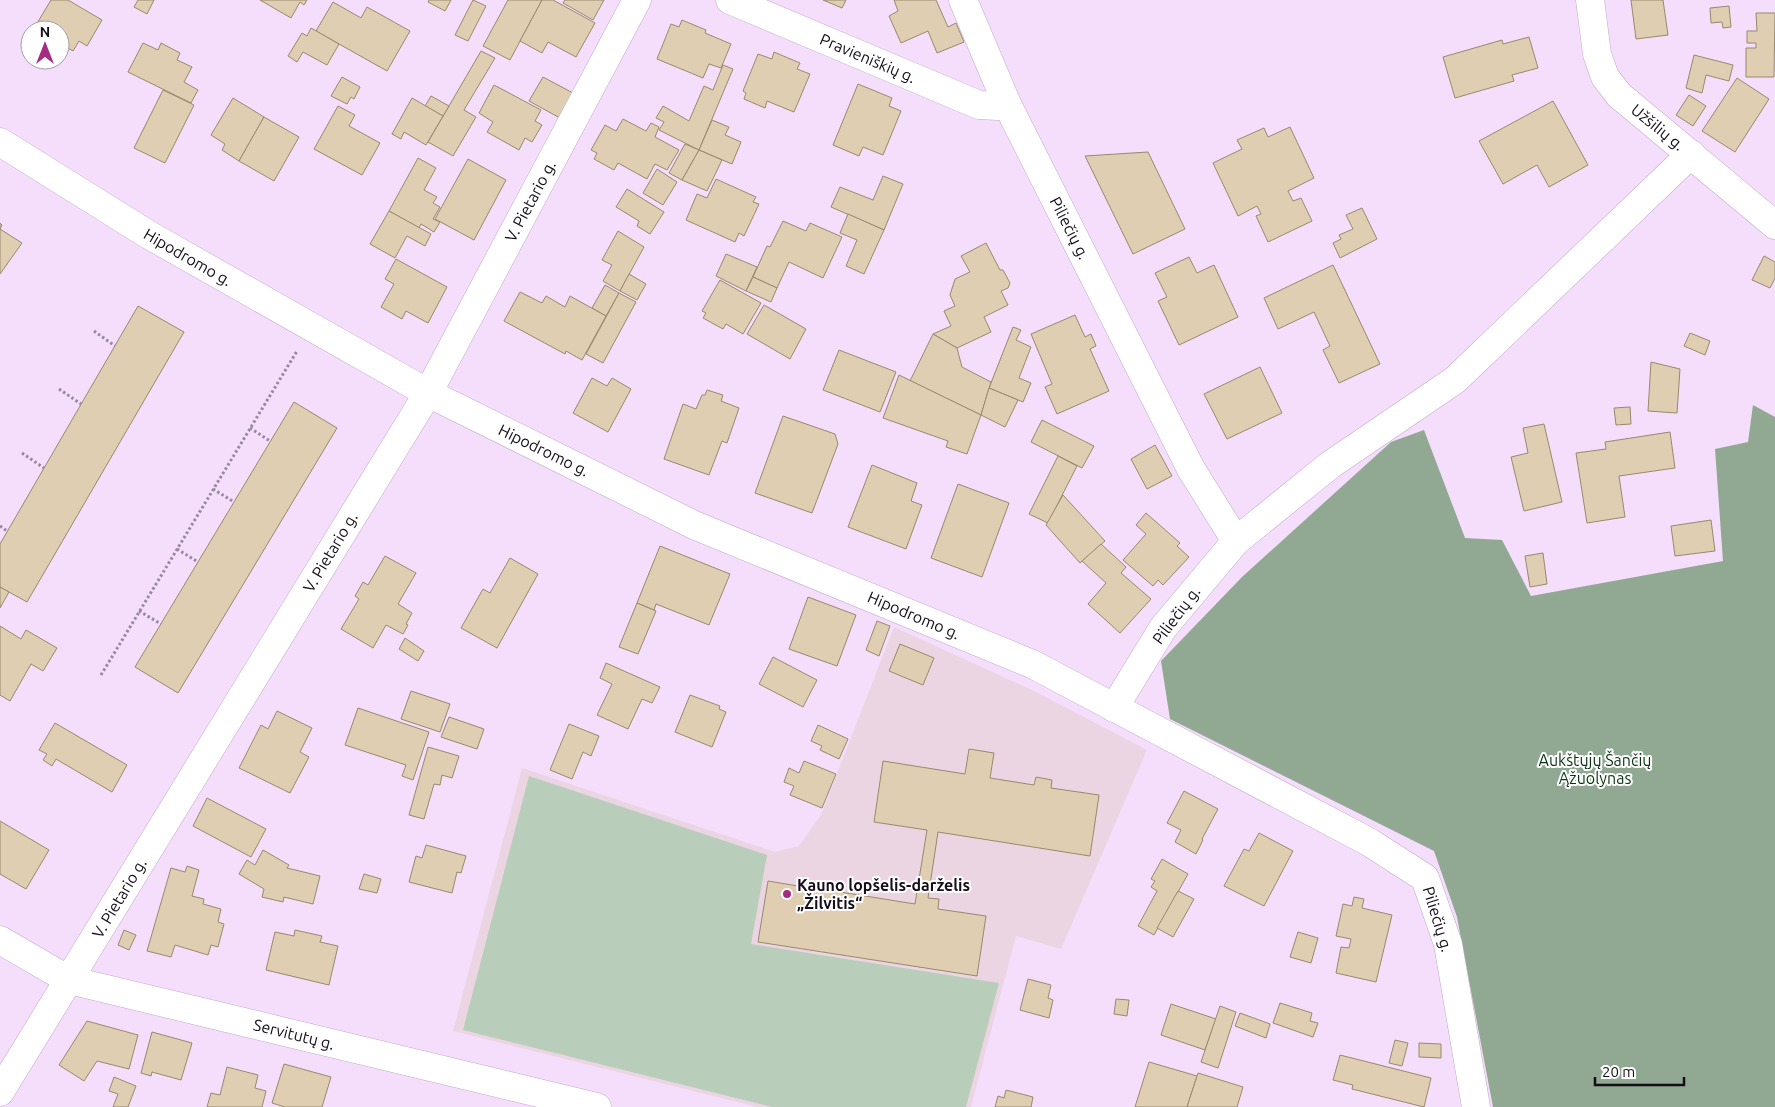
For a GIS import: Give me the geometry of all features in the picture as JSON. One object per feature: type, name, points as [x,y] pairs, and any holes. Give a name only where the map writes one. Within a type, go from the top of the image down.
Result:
[{"type":"street","name":"V. Pietario g.","points":[[0,1092],[428,392],[637,0]]},
{"type":"street","name":"Pravieniškių g.","points":[[730,0],[979,105],[998,106],[1007,104]]},
{"type":"street","name":"Piliečių g.","points":[[963,0],[1007,104],[1191,469],[1236,541],[1163,628],[1114,708],[1369,842],[1425,878],[1448,944],[1476,1107]]},
{"type":"street","name":"Užšilių g.","points":[[1590,0],[1597,54],[1605,77],[1619,94],[1775,225]]},
{"type":"street","name":"Hipodromo g.","points":[[0,142],[145,233],[428,392],[694,524],[1032,664],[1114,708]]},
{"type":"street","points":[[1236,541],[1330,465],[1455,380],[1690,154]]},
{"type":"street","name":"Servitutų g.","points":[[0,940],[69,980],[597,1107]]},
{"type":"path","points":[[101,675],[311,326]]},
{"type":"path","points":[[94,331],[114,346]]},
{"type":"path","points":[[59,389],[81,404]]},
{"type":"path","points":[[250,428],[270,441]]},
{"type":"path","points":[[22,453],[44,468]]},
{"type":"path","points":[[213,489],[234,502]]},
{"type":"path","points":[[0,526],[8,531]]},
{"type":"path","points":[[177,549],[198,562]]},
{"type":"path","points":[[139,611],[161,624]]},
{"type":"shaded area","name":"Kauno lopšelis-darželis „Žilvitis“","points":[[894,627],[1034,691],[1147,750],[1061,949],[1016,936],[971,1107],[757,1107],[453,1031],[522,768],[775,852],[799,846],[821,815]]},
{"type":"green space","name":"Aukštųjų Šančių Ąžuolynas","points":[[1753,405],[1775,417],[1775,1107],[1493,1107],[1457,917],[1434,851],[1170,719],[1161,661],[1242,577],[1391,442],[1424,430],[1465,538],[1502,540],[1531,596],[1723,561],[1715,449],[1748,442]]},
{"type":"green space","points":[[529,776],[767,855],[751,944],[999,983],[966,1107],[772,1107],[463,1030]]},
{"type":"building","points":[[51,0],[68,0],[102,20],[87,46],[79,41],[73,51],[70,49],[70,20],[39,20]]},
{"type":"building","points":[[138,0],[154,0],[147,14],[134,7]]},
{"type":"building","points":[[260,0],[307,0],[304,5],[300,2],[291,18]]},
{"type":"building","points":[[429,0],[451,0],[445,11],[428,2]]},
{"type":"building","points":[[473,0],[486,6],[468,41],[455,35]]},
{"type":"building","points":[[508,0],[542,0],[510,60],[483,46]]},
{"type":"building","points":[[542,0],[553,0],[595,23],[576,57],[548,42],[542,53],[520,41]]},
{"type":"building","points":[[565,0],[604,0],[593,20],[563,3]]},
{"type":"building","points":[[823,0],[846,0],[842,8]]},
{"type":"building","points":[[894,0],[936,0],[948,27],[956,23],[964,42],[937,53],[928,31],[901,43],[889,16],[898,11]]},
{"type":"building","points":[[1631,0],[1663,0],[1668,35],[1636,39]]},
{"type":"building","points":[[333,2],[361,18],[367,7],[410,31],[387,71],[316,31]]},
{"type":"building","points":[[1729,6],[1731,27],[1723,28],[1722,22],[1711,23],[1710,8]]},
{"type":"building","points":[[1756,13],[1775,13],[1774,77],[1746,77],[1746,48],[1756,48],[1756,43],[1747,43],[1747,31],[1757,31]]},
{"type":"building","points":[[682,20],[706,30],[705,33],[731,44],[721,68],[709,64],[703,78],[657,59],[671,24],[679,27]]},
{"type":"building","points":[[311,28],[339,44],[327,65],[303,52],[297,62],[288,56],[302,33],[307,36]]},
{"type":"building","points":[[1529,37],[1538,68],[1512,75],[1514,81],[1455,98],[1443,57],[1502,40],[1503,44]]},
{"type":"building","points":[[143,43],[158,50],[161,43],[180,53],[177,60],[192,67],[184,82],[198,90],[191,103],[128,72]]},
{"type":"building","points":[[481,51],[495,58],[464,110],[476,117],[453,156],[428,142]]},
{"type":"building","points":[[774,52],[800,63],[797,69],[810,74],[794,112],[767,101],[765,108],[744,99],[746,93],[743,91],[758,54],[772,59]]},
{"type":"building","points":[[1694,55],[1733,65],[1729,81],[1706,75],[1702,93],[1686,88]]},
{"type":"building","points":[[723,65],[733,69],[699,150],[659,130],[664,122],[656,118],[663,106],[689,121],[704,86],[713,90]]},
{"type":"building","points":[[342,77],[360,87],[354,99],[351,97],[347,104],[331,96]]},
{"type":"building","points":[[543,77],[573,93],[560,118],[529,101]]},
{"type":"building","points":[[1737,78],[1769,99],[1735,152],[1702,131]]},
{"type":"building","points":[[858,84],[892,98],[889,106],[901,111],[883,155],[863,147],[859,156],[833,145]]},
{"type":"building","points":[[494,85],[541,110],[535,121],[542,125],[532,142],[525,138],[519,150],[487,132],[493,122],[479,113]]},
{"type":"building","points":[[163,90],[194,105],[165,163],[134,148]]},
{"type":"building","points":[[1689,95],[1706,106],[1693,126],[1676,115]]},
{"type":"building","points":[[431,96],[449,106],[443,116],[425,106]]},
{"type":"building","points":[[233,98],[264,117],[239,161],[222,150],[225,144],[211,135]]},
{"type":"building","points":[[412,98],[443,116],[426,145],[404,132],[401,139],[392,134]]},
{"type":"building","points":[[1553,101],[1588,165],[1549,187],[1537,165],[1503,184],[1479,141]]},
{"type":"building","points":[[338,106],[355,115],[349,126],[380,143],[362,175],[314,149]]},
{"type":"building","points":[[264,117],[299,137],[274,181],[239,161]]},
{"type":"building","points":[[623,119],[646,131],[651,123],[659,127],[655,137],[679,150],[667,170],[655,164],[647,179],[618,163],[614,170],[594,159],[597,153],[591,150],[605,125],[616,131]]},
{"type":"building","points":[[712,120],[729,127],[725,135],[741,142],[732,164],[699,150]]},
{"type":"building","points":[[1290,127],[1314,178],[1288,191],[1293,201],[1301,198],[1312,221],[1268,242],[1256,216],[1261,214],[1257,206],[1238,216],[1213,163],[1242,149],[1237,140],[1264,128],[1268,137]]},
{"type":"building","points":[[685,144],[699,150],[682,180],[669,173]]},
{"type":"building","points":[[699,150],[722,160],[707,191],[682,180]]},
{"type":"building","points":[[1148,152],[1185,229],[1133,254],[1085,156]]},
{"type":"building","points":[[418,158],[436,168],[424,190],[437,197],[433,203],[440,207],[433,219],[440,222],[434,232],[421,224],[419,228],[389,211]]},
{"type":"building","points":[[468,159],[506,180],[474,240],[435,219]]},
{"type":"building","points":[[657,169],[677,182],[663,205],[643,193]]},
{"type":"building","points":[[883,176],[903,184],[884,230],[831,207],[840,187],[873,200]]},
{"type":"building","points":[[716,179],[756,197],[753,202],[759,204],[744,236],[739,233],[735,242],[686,220],[697,194],[707,198]]},
{"type":"building","points":[[627,189],[664,212],[650,234],[637,226],[639,221],[616,207]]},
{"type":"building","points":[[1362,208],[1377,239],[1340,258],[1333,243],[1341,239],[1339,235],[1353,229],[1346,215]]},
{"type":"building","points":[[389,211],[431,234],[425,246],[407,236],[395,258],[370,244]]},
{"type":"building","points":[[848,214],[884,230],[864,274],[846,266],[857,240],[840,233]]},
{"type":"building","points":[[783,221],[806,231],[810,223],[842,237],[823,278],[789,262],[777,288],[753,277],[767,246],[770,247]]},
{"type":"building","points":[[0,229],[22,243],[0,274]]},
{"type":"building","points":[[618,231],[644,247],[620,291],[603,281],[612,265],[602,260]]},
{"type":"building","points":[[986,243],[1000,270],[1003,270],[1010,283],[1008,288],[1001,291],[1008,305],[984,317],[991,332],[957,348],[933,334],[951,326],[944,311],[955,306],[950,295],[955,279],[970,272],[961,256]]},
{"type":"building","points":[[726,254],[757,267],[746,291],[716,276]]},
{"type":"building","points":[[1764,256],[1775,262],[1775,278],[1770,288],[1752,280]]},
{"type":"building","points":[[1189,257],[1197,273],[1214,265],[1238,317],[1179,345],[1158,301],[1167,297],[1155,273]]},
{"type":"building","points":[[396,259],[447,287],[428,323],[406,311],[402,319],[381,307],[394,284],[385,279]]},
{"type":"building","points":[[1333,265],[1380,364],[1339,383],[1323,350],[1330,346],[1314,312],[1278,329],[1264,298]]},
{"type":"building","points":[[629,274],[646,284],[637,300],[620,291]]},
{"type":"building","points":[[753,277],[777,288],[771,302],[746,291]]},
{"type":"building","points":[[720,280],[761,303],[743,334],[726,324],[723,329],[703,318],[706,313],[702,311]]},
{"type":"building","points":[[605,285],[619,293],[606,316],[592,308]]},
{"type":"building","points":[[520,292],[542,303],[546,296],[565,307],[570,296],[606,316],[582,360],[566,351],[565,354],[504,321]]},
{"type":"building","points":[[619,293],[636,302],[603,363],[586,354]]},
{"type":"building","points":[[764,305],[806,329],[790,359],[747,334]]},
{"type":"building","points":[[138,306],[184,332],[27,602],[0,587],[0,544]]},
{"type":"building","points":[[1075,315],[1085,337],[1091,334],[1096,346],[1090,349],[1109,391],[1057,414],[1045,387],[1052,384],[1031,334]]},
{"type":"building","points":[[1013,327],[1021,330],[1016,340],[1031,347],[1019,378],[1031,383],[1023,402],[989,388]]},
{"type":"building","points":[[1690,333],[1710,341],[1705,355],[1684,346]]},
{"type":"building","points":[[933,334],[957,348],[962,367],[991,382],[981,415],[910,381]]},
{"type":"building","points":[[839,350],[896,372],[880,412],[823,390]]},
{"type":"building","points":[[1651,362],[1680,369],[1677,413],[1648,411]]},
{"type":"building","points":[[1260,367],[1282,413],[1227,439],[1204,394]]},
{"type":"building","points":[[899,375],[981,415],[967,454],[946,447],[948,441],[883,418]]},
{"type":"building","points":[[592,378],[607,386],[612,378],[631,389],[608,432],[573,413]]},
{"type":"building","points":[[989,388],[1018,400],[1005,427],[981,415]]},
{"type":"building","points":[[707,390],[723,395],[721,401],[739,408],[727,443],[722,441],[709,475],[664,459],[683,404],[696,409],[702,395],[705,395]]},
{"type":"building","points":[[294,402],[337,428],[178,693],[135,667]]},
{"type":"building","points":[[1630,407],[1631,424],[1616,425],[1614,408]]},
{"type":"building","points":[[783,416],[835,434],[838,444],[812,513],[755,493]]},
{"type":"building","points":[[1042,420],[1094,446],[1082,468],[1031,442]]},
{"type":"building","points":[[1544,424],[1562,502],[1524,511],[1511,457],[1528,453],[1523,428]]},
{"type":"building","points":[[1670,432],[1675,468],[1619,476],[1625,517],[1587,523],[1576,453],[1606,449],[1605,442]]},
{"type":"building","points":[[1155,445],[1172,476],[1147,489],[1131,459]]},
{"type":"building","points":[[1058,456],[1077,466],[1048,523],[1029,514]]},
{"type":"building","points":[[872,465],[917,483],[911,501],[922,505],[906,549],[848,527]]},
{"type":"building","points":[[958,484],[1009,503],[982,577],[931,558]]},
{"type":"building","points":[[1063,495],[1105,541],[1080,563],[1046,525]]},
{"type":"building","points":[[1146,513],[1180,543],[1177,546],[1189,557],[1163,585],[1158,580],[1153,586],[1123,560],[1146,534],[1136,525]]},
{"type":"building","points":[[1711,520],[1715,551],[1675,556],[1671,526]]},
{"type":"building","points":[[1101,544],[1126,567],[1121,573],[1151,599],[1120,633],[1088,604],[1106,583],[1082,561]]},
{"type":"building","points":[[660,546],[730,574],[709,625],[656,604],[654,610],[637,603]]},
{"type":"building","points":[[1543,553],[1547,584],[1530,587],[1525,556]]},
{"type":"building","points":[[385,556],[416,573],[398,604],[412,613],[403,634],[386,625],[373,648],[341,629],[359,599],[355,596],[363,582],[368,585]]},
{"type":"building","points":[[510,558],[538,574],[497,648],[461,628],[483,589],[490,593]]},
{"type":"building","points":[[0,587],[9,592],[0,608]]},
{"type":"building","points":[[808,597],[856,615],[837,666],[789,649]]},
{"type":"building","points":[[637,603],[656,611],[638,654],[619,647]]},
{"type":"building","points":[[877,621],[890,626],[879,656],[866,650]]},
{"type":"building","points":[[0,626],[21,639],[26,630],[57,648],[43,671],[31,664],[10,701],[0,695]]},
{"type":"building","points":[[405,638],[424,651],[418,661],[399,649]]},
{"type":"building","points":[[900,644],[934,658],[923,685],[889,671]]},
{"type":"building","points":[[773,657],[817,680],[803,707],[759,684]]},
{"type":"building","points":[[606,663],[660,687],[652,703],[642,699],[628,729],[597,715],[612,684],[600,678]]},
{"type":"building","points":[[411,691],[450,704],[440,732],[401,719]]},
{"type":"building","points":[[690,695],[720,706],[719,709],[726,712],[712,747],[675,732]]},
{"type":"building","points":[[358,708],[429,732],[413,780],[402,776],[406,765],[345,745]]},
{"type":"building","points":[[277,711],[312,728],[300,752],[309,757],[290,793],[239,768],[261,725],[268,729]]},
{"type":"building","points":[[449,717],[484,729],[477,749],[441,737]]},
{"type":"building","points":[[55,723],[127,765],[112,792],[56,759],[52,766],[43,760],[47,754],[39,750]]},
{"type":"building","points":[[569,724],[599,736],[591,756],[583,752],[572,779],[550,770]]},
{"type":"building","points":[[818,725],[848,739],[839,759],[820,750],[822,746],[811,741]]},
{"type":"building","points":[[428,747],[459,756],[452,778],[442,775],[440,785],[434,784],[424,819],[409,815]]},
{"type":"building","points":[[969,749],[994,753],[990,778],[1034,785],[1036,777],[1052,780],[1051,788],[1099,795],[1090,856],[938,832],[928,898],[939,899],[938,909],[986,916],[977,976],[758,942],[768,881],[816,889],[817,882],[835,885],[834,891],[915,904],[927,830],[874,822],[883,761],[965,774]]},
{"type":"building","points":[[804,761],[836,774],[822,808],[790,795],[794,786],[784,782],[789,768],[799,773]]},
{"type":"building","points":[[1184,791],[1218,809],[1196,854],[1175,842],[1181,830],[1167,823]]},
{"type":"building","points":[[207,798],[266,829],[251,857],[193,826]]},
{"type":"building","points":[[0,821],[49,850],[26,889],[0,874]]},
{"type":"building","points":[[1259,833],[1293,851],[1264,906],[1224,886],[1244,849],[1249,851]]},
{"type":"building","points":[[426,845],[466,856],[461,873],[457,872],[452,893],[409,882],[416,856],[422,858]]},
{"type":"building","points":[[263,850],[289,865],[287,868],[320,876],[313,904],[284,897],[283,902],[262,897],[264,889],[239,874],[247,860],[255,865]]},
{"type":"building","points":[[1162,859],[1188,874],[1154,935],[1138,926],[1157,891],[1151,887],[1155,881],[1151,879]]},
{"type":"building","points":[[187,866],[199,870],[192,896],[204,899],[203,904],[221,909],[218,922],[224,924],[218,947],[211,945],[208,955],[175,945],[171,957],[147,951],[171,868],[185,872]]},
{"type":"building","points":[[364,874],[381,879],[377,893],[359,889]]},
{"type":"building","points":[[1178,891],[1194,899],[1173,937],[1157,928]]},
{"type":"building","points":[[1354,897],[1364,899],[1362,908],[1392,915],[1376,982],[1336,973],[1341,947],[1349,948],[1351,939],[1336,936],[1343,904],[1352,906]]},
{"type":"building","points":[[124,930],[136,935],[129,950],[118,945]]},
{"type":"building","points":[[295,930],[322,936],[320,942],[338,946],[329,985],[266,970],[275,932],[294,936]]},
{"type":"building","points":[[1298,932],[1318,938],[1311,963],[1290,957]]},
{"type":"building","points":[[1028,979],[1051,985],[1048,998],[1053,1000],[1049,1018],[1020,1010]]},
{"type":"building","points":[[1116,999],[1129,1000],[1127,1016],[1114,1014]]},
{"type":"building","points":[[1280,1003],[1312,1013],[1310,1021],[1318,1023],[1313,1037],[1273,1023]]},
{"type":"building","points":[[1171,1004],[1216,1019],[1205,1050],[1161,1035]]},
{"type":"building","points":[[1220,1006],[1236,1012],[1218,1068],[1201,1062]]},
{"type":"building","points":[[1240,1013],[1270,1024],[1266,1038],[1235,1026]]},
{"type":"building","points":[[87,1021],[138,1035],[129,1069],[97,1061],[84,1081],[59,1065]]},
{"type":"building","points":[[152,1032],[192,1043],[181,1080],[152,1072],[151,1076],[141,1073]]},
{"type":"building","points":[[1395,1040],[1408,1043],[1402,1066],[1389,1063]]},
{"type":"building","points":[[1419,1043],[1441,1044],[1441,1058],[1419,1057]]},
{"type":"building","points":[[1340,1055],[1431,1078],[1424,1107],[1352,1089],[1353,1085],[1333,1080]]},
{"type":"building","points":[[1149,1062],[1197,1076],[1187,1107],[1135,1107]]},
{"type":"building","points":[[284,1064],[331,1077],[322,1107],[285,1107],[272,1103]]},
{"type":"building","points":[[227,1067],[258,1075],[255,1088],[266,1091],[262,1107],[207,1107],[211,1093],[220,1095]]},
{"type":"building","points":[[1198,1073],[1243,1087],[1237,1107],[1187,1107]]},
{"type":"building","points":[[114,1077],[136,1086],[128,1107],[113,1107],[118,1094],[109,1091]]},
{"type":"building","points":[[1006,1090],[1033,1097],[1031,1107],[995,1107],[998,1096],[1004,1098]]},
{"type":"place","name":"Kauno lopšelis-darželis „Žilvitis“","points":[[787,894]]}]
